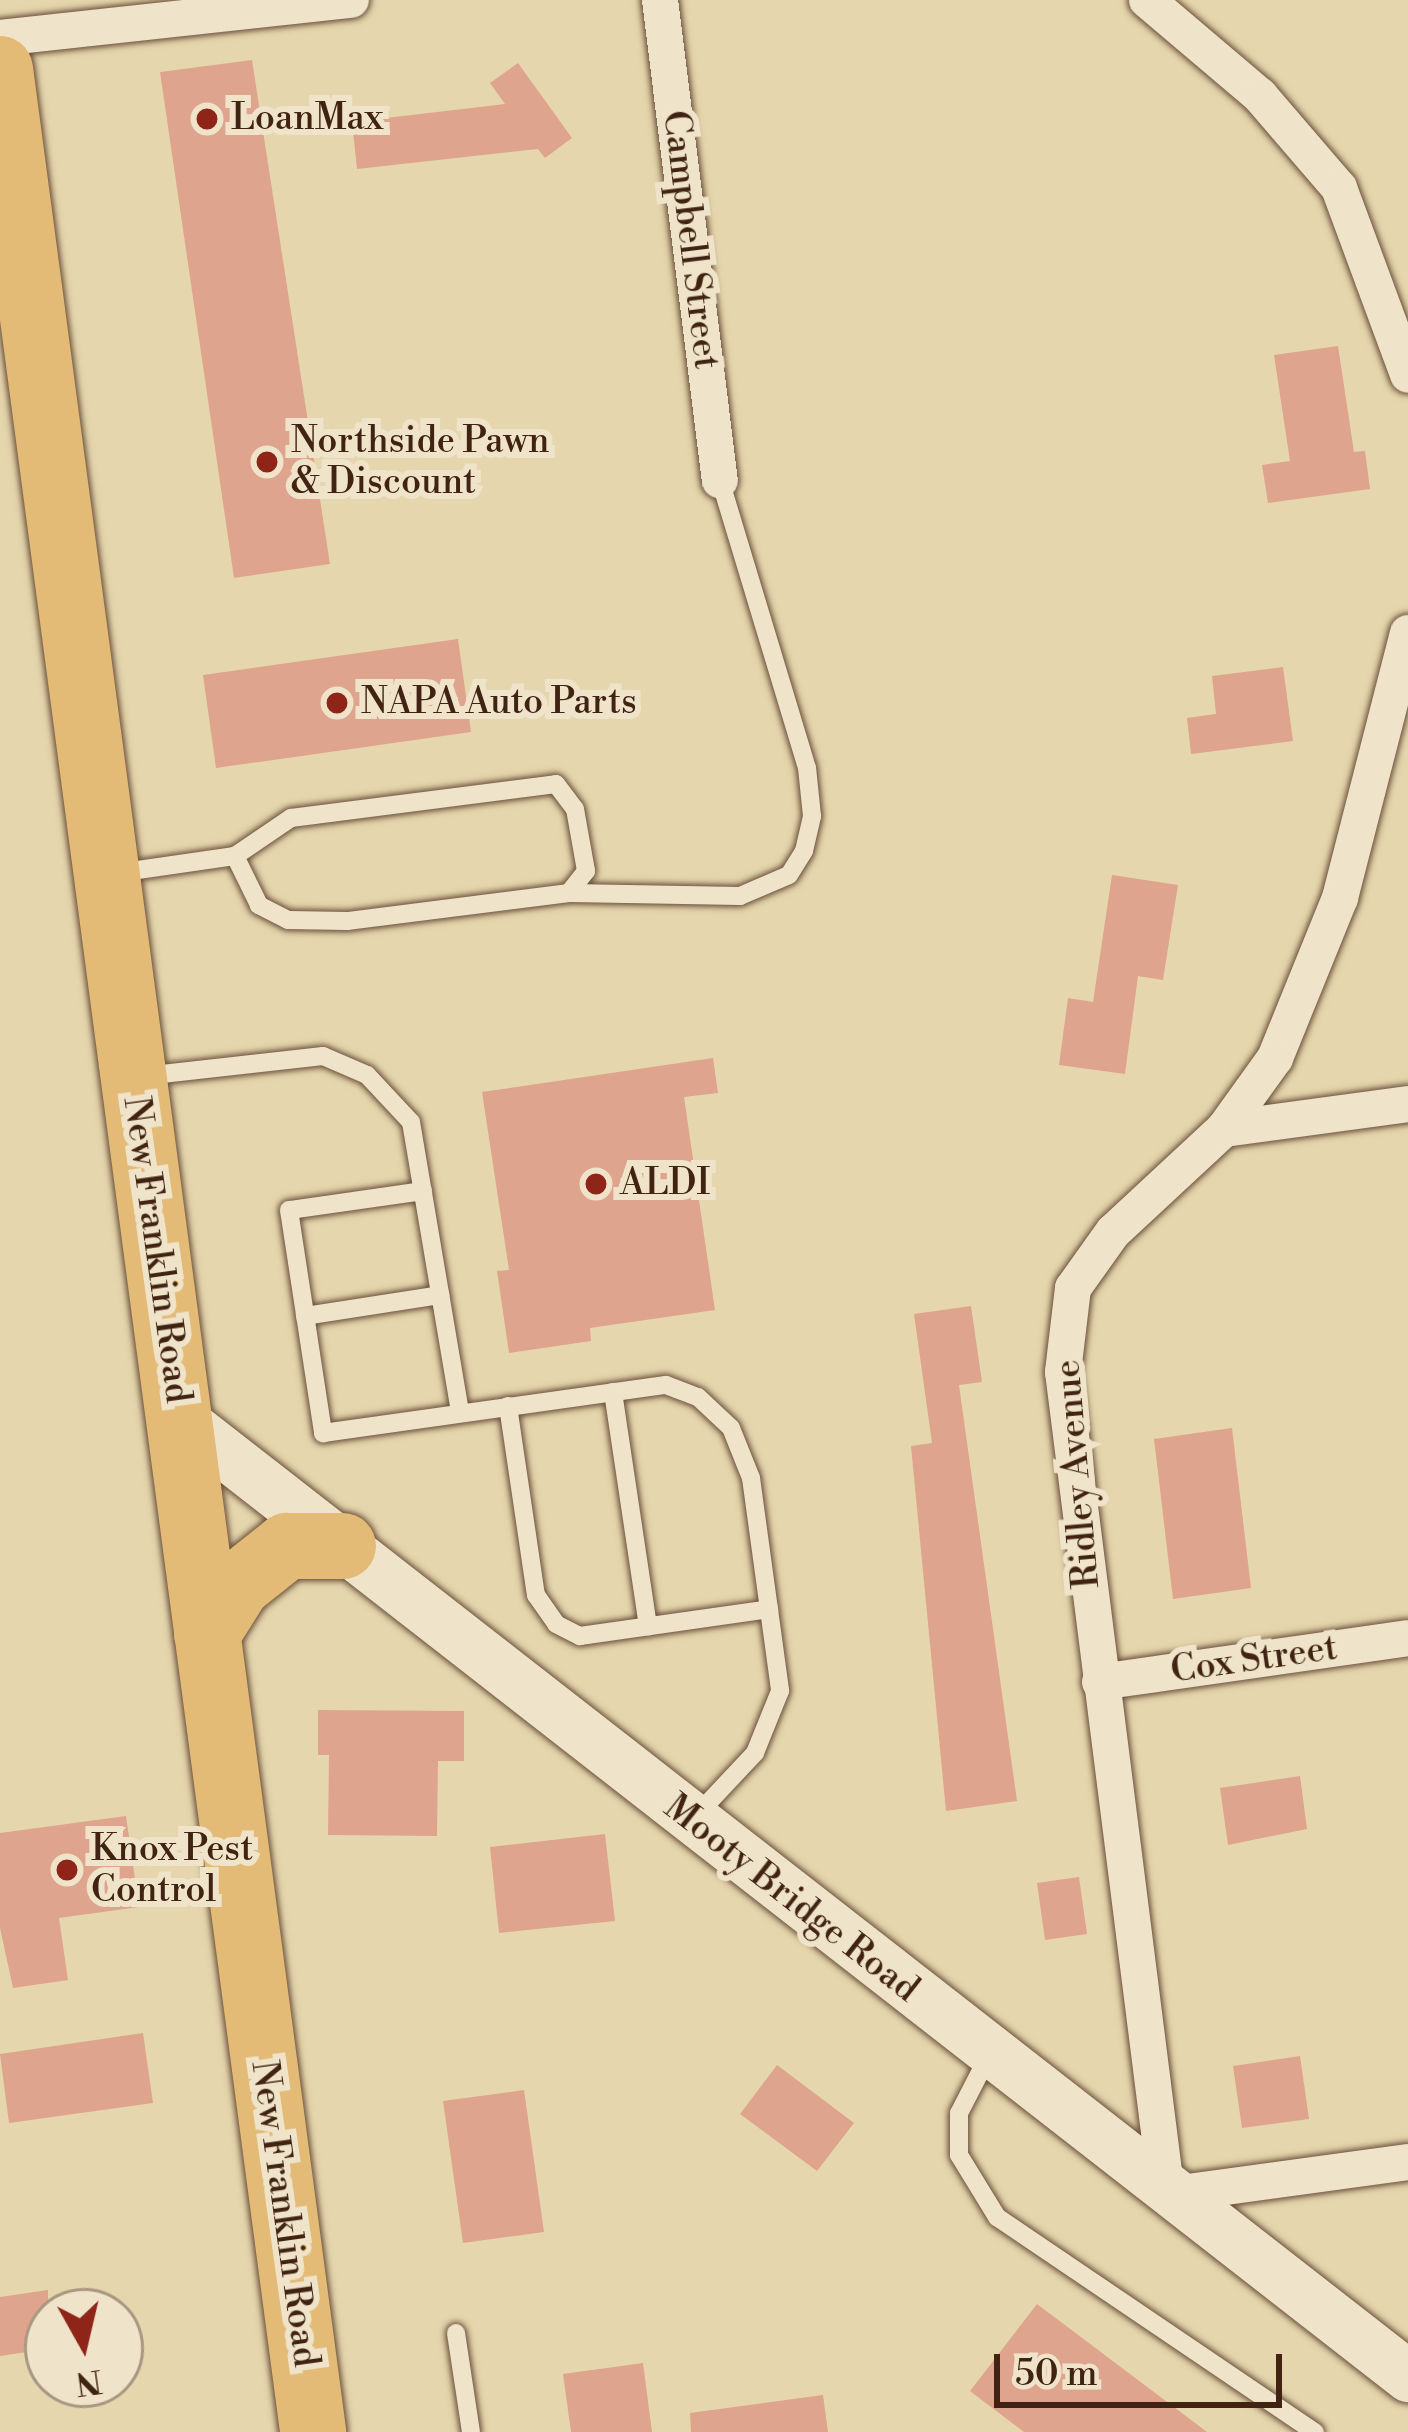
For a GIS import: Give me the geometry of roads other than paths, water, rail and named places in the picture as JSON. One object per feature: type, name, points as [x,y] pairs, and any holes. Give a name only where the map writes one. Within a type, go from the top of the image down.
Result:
[{"type":"highway","name":"New Franklin Road","points":[[0,69],[28,358],[106,875],[313,2432]]},
{"type":"highway","points":[[207,1634],[238,1585],[286,1546],[343,1546]]},
{"type":"street","points":[[0,38],[351,0]]},
{"type":"street","name":"Campbell Street","points":[[660,0],[719,480]]},
{"type":"street","points":[[1147,0],[1260,96],[1339,188],[1374,265],[1408,375]]},
{"type":"street","name":"Ridley Avenue","points":[[1167,2195],[1063,1372],[1073,1288],[1113,1232],[1224,1129],[1275,1058],[1340,898],[1408,632]]},
{"type":"street","points":[[1224,1129],[1408,1103]]},
{"type":"street","name":"Mooty Bridge Road","points":[[178,1417],[1167,2195],[1408,2376]]},
{"type":"street","name":"Cox Street","points":[[1100,1682],[1408,1638]]},
{"type":"street","points":[[1167,2195],[1408,2162]]},
{"type":"lane","points":[[235,856],[259,905],[288,920],[347,921],[569,893],[740,896],[789,874],[804,850],[812,816],[807,768],[719,480]]},
{"type":"lane","points":[[106,875],[235,856],[291,818],[556,784],[575,808],[586,871],[569,893]]},
{"type":"lane","points":[[133,1078],[323,1056],[368,1075],[411,1122],[460,1412]]},
{"type":"lane","points":[[423,1191],[289,1210],[323,1433],[666,1385],[698,1397],[731,1428],[751,1478],[780,1691],[755,1753],[692,1821]]},
{"type":"lane","points":[[305,1316],[440,1295]]},
{"type":"lane","points":[[613,1392],[648,1626]]},
{"type":"lane","points":[[508,1406],[536,1595],[556,1624],[580,1636],[769,1609]]},
{"type":"lane","points":[[988,2055],[959,2113],[959,2155],[997,2217],[1315,2432]]},
{"type":"lane","points":[[456,2333],[471,2432]]},
{"type":"place","name":"LoanMax","points":[[207,119]]},
{"type":"place","name":"Northside Pawn & Discount","points":[[267,462]]},
{"type":"place","name":"NAPA Auto Parts","points":[[337,703]]},
{"type":"place","name":"ALDI","points":[[596,1184]]},
{"type":"place","name":"Knox Pest Control","points":[[67,1870]]}]
